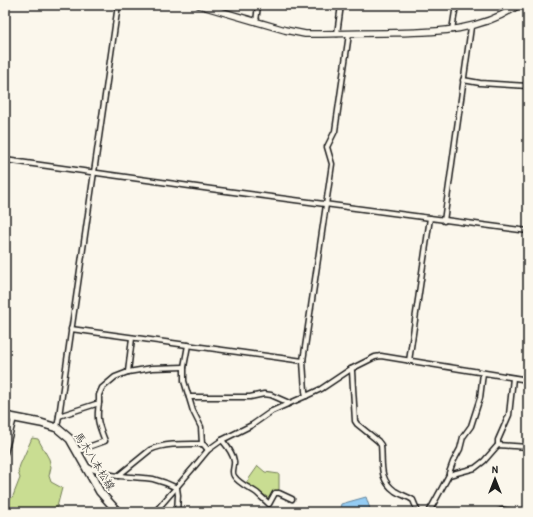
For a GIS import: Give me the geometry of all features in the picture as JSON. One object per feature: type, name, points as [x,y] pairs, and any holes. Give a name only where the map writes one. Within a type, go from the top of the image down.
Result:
[{"type":"main road","name":"馬木八本松線","points":[[5,416],[41,423],[57,428],[70,439],[100,492],[118,512]]},
{"type":"street","points":[[57,428],[118,5]]},
{"type":"street","points":[[199,5],[285,30],[305,34],[431,32],[452,30],[471,27],[508,13],[519,5]]},
{"type":"street","points":[[256,22],[258,5]]},
{"type":"street","points":[[337,34],[340,5]]},
{"type":"street","points":[[452,30],[456,5]]},
{"type":"street","points":[[444,220],[471,27]]},
{"type":"street","points":[[306,396],[303,361],[332,164],[327,147],[335,131],[349,34]]},
{"type":"street","points":[[463,80],[480,83],[528,86]]},
{"type":"street","points":[[5,160],[528,231]]},
{"type":"street","points":[[409,361],[430,218]]},
{"type":"street","points":[[71,329],[303,361]]},
{"type":"street","points":[[128,372],[132,338]]},
{"type":"street","points":[[188,345],[184,367],[184,381],[193,411],[201,427],[202,444]]},
{"type":"street","points":[[155,512],[208,450],[222,440],[252,425],[272,411],[321,389],[351,369],[375,357],[381,356],[528,380]]},
{"type":"street","points":[[77,451],[105,441],[98,421],[97,413],[99,395],[102,388],[115,377],[128,372],[152,368],[184,367]]},
{"type":"street","points":[[351,369],[355,421],[381,444],[382,472],[386,483],[396,492],[413,500],[418,512]]},
{"type":"street","points":[[438,512],[429,511],[449,475],[448,473],[460,449],[463,436],[471,426],[480,398],[483,373]]},
{"type":"street","points":[[449,475],[474,468],[484,461],[498,445],[498,440],[509,415],[513,378]]},
{"type":"street","points":[[189,397],[250,397],[264,394],[287,402],[288,404]]},
{"type":"street","points":[[59,416],[99,403]]},
{"type":"street","points":[[5,453],[14,418]]},
{"type":"street","points":[[222,440],[233,456],[234,476],[241,483],[268,504],[275,493],[279,493],[292,499]]},
{"type":"street","points":[[118,476],[154,448],[204,444],[208,450]]},
{"type":"street","points":[[498,445],[528,447]]},
{"type":"street","points":[[86,466],[98,472],[118,476],[153,479],[176,488],[178,495],[177,512]]},
{"type":"street","points":[[498,512],[502,510],[512,512]]},
{"type":"green space","points":[[32,438],[38,439],[49,459],[51,467],[49,476],[51,482],[62,488],[57,507],[51,510],[25,509],[25,512],[5,512],[5,505],[13,496],[20,478],[18,472],[20,465]]},
{"type":"green space","points":[[258,466],[265,472],[279,474],[279,489],[270,499],[246,483]]},
{"type":"water","points":[[366,497],[371,512],[339,512],[341,504]]}]
